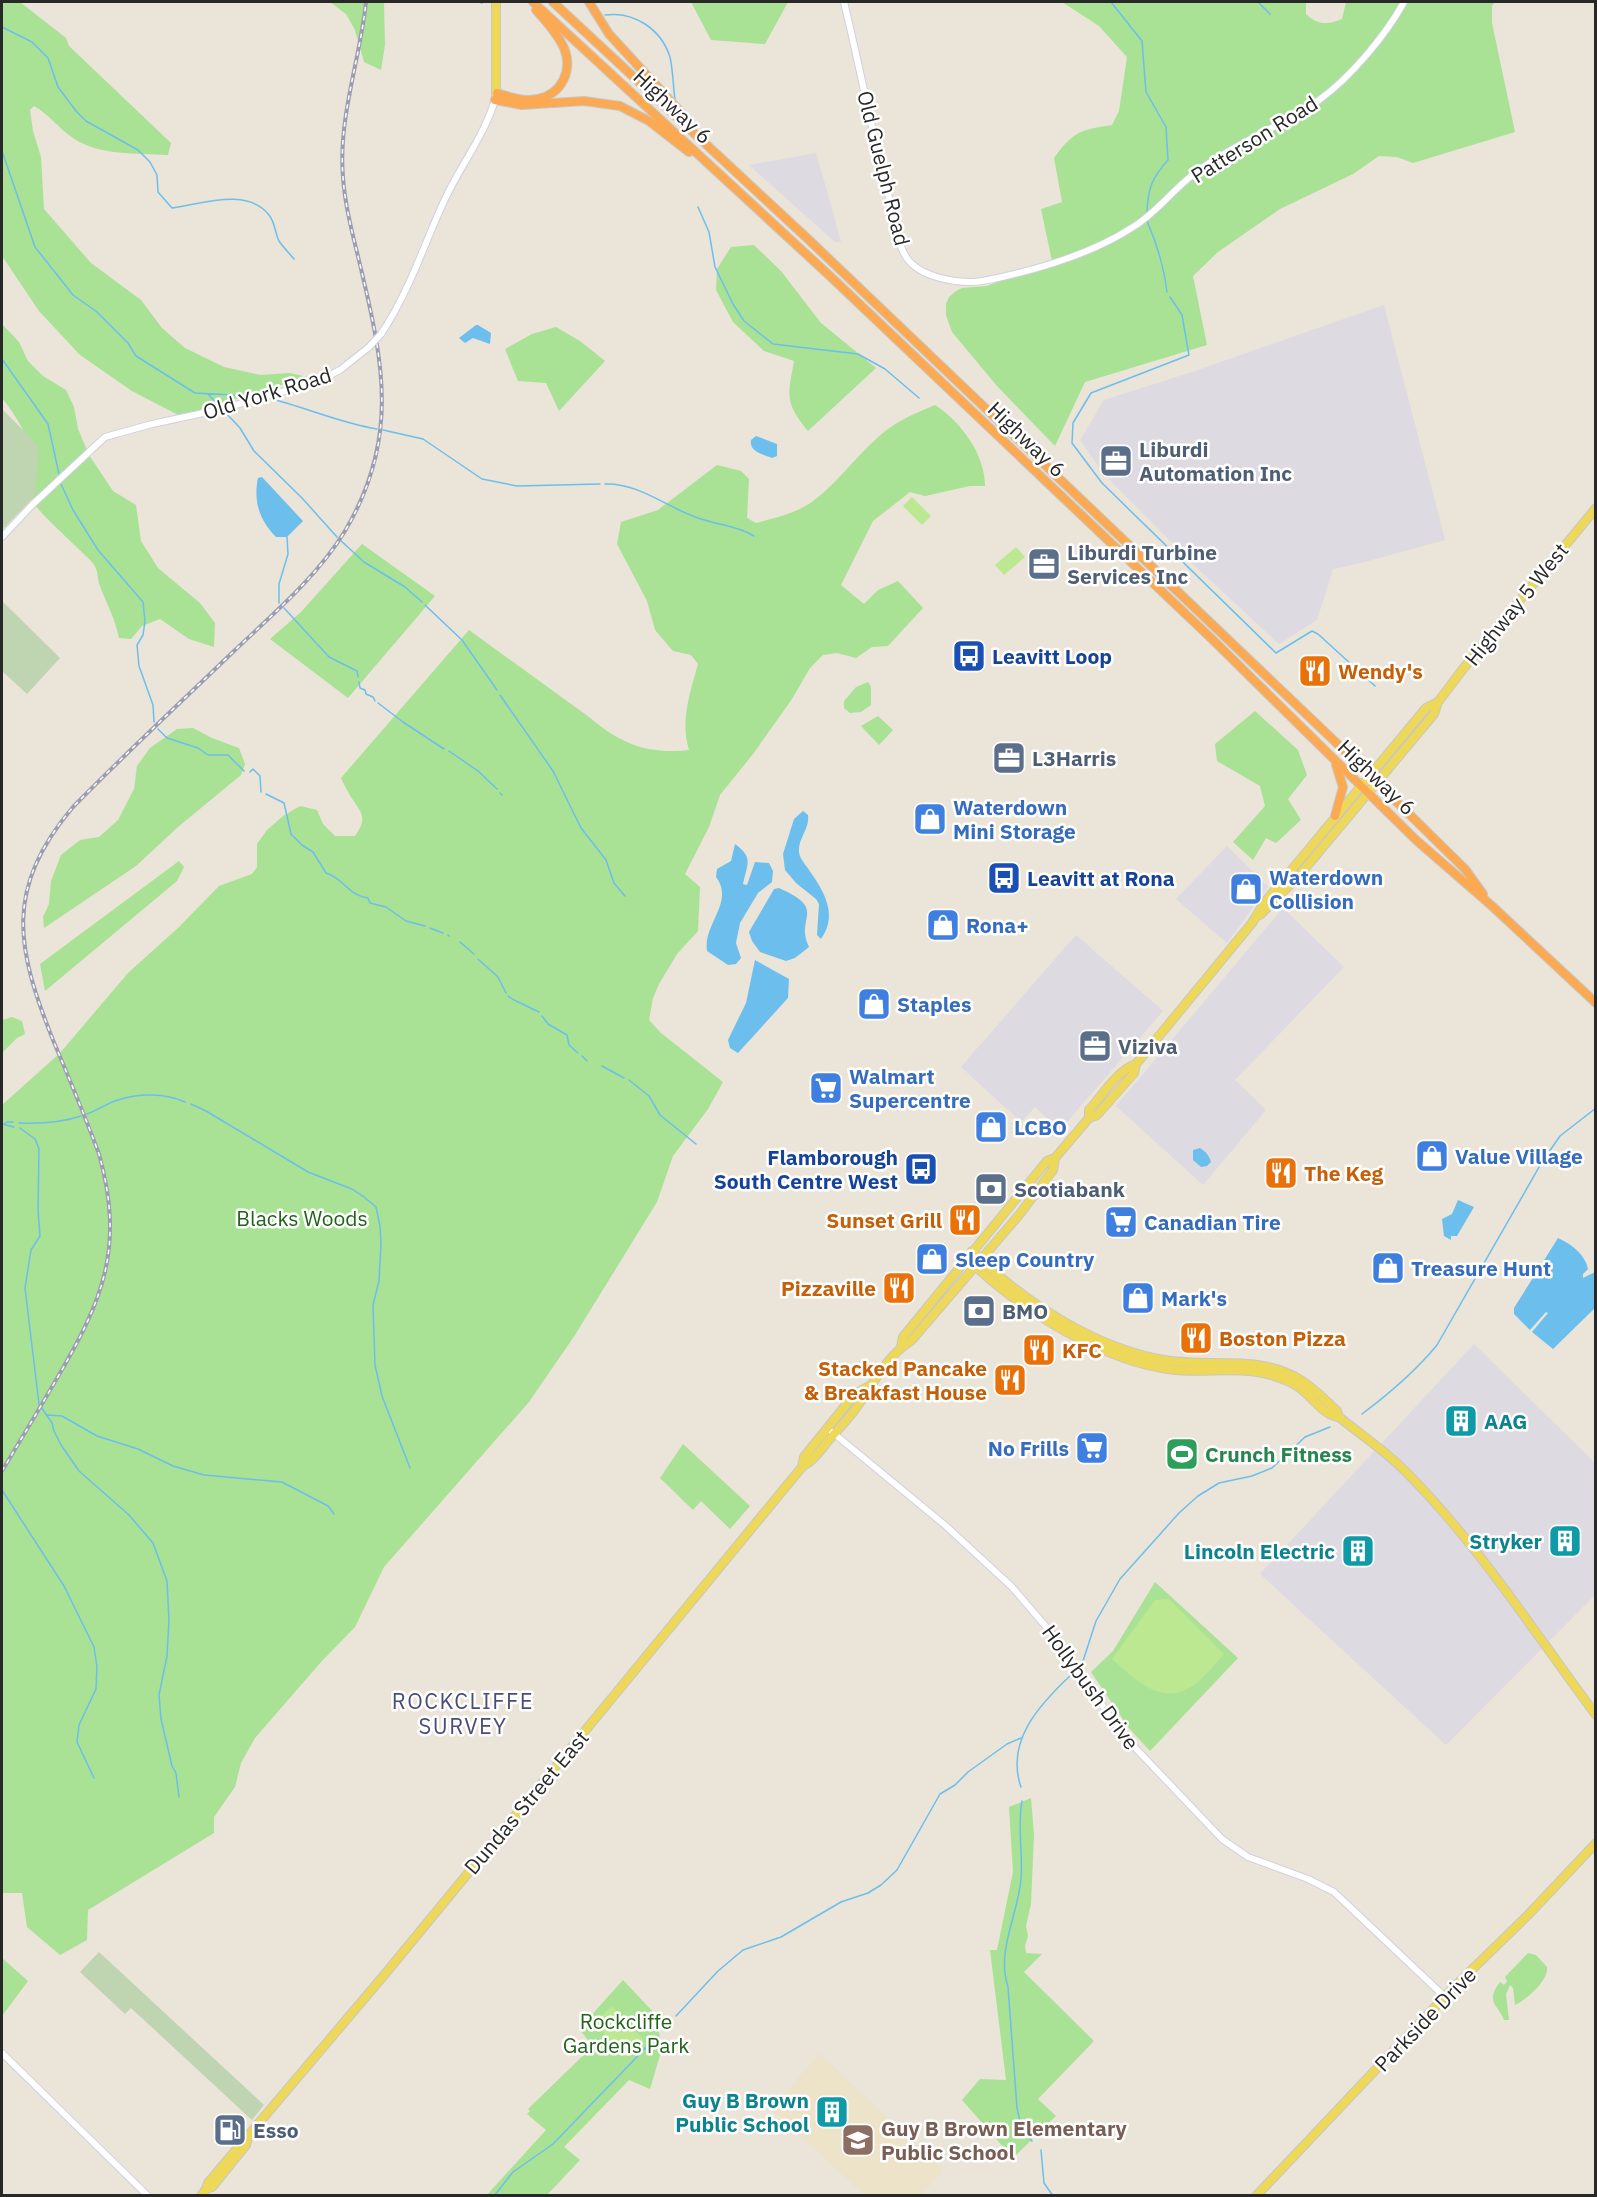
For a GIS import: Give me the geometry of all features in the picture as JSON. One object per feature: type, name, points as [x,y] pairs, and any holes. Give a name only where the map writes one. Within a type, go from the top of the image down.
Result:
[{"type":"highway","points":[[496,96],[538,99],[546,97],[558,88],[566,74],[568,65],[564,48],[528,2]]},
{"type":"highway","name":"Highway 6","points":[[533,2],[720,173],[1129,560],[1424,848],[1492,906],[1596,1003]]},
{"type":"highway","name":"Highway 6","points":[[553,2],[723,159],[1370,775],[1465,869],[1492,906]]},
{"type":"highway","points":[[589,2],[609,34],[723,159]]},
{"type":"highway","points":[[496,96],[522,105],[584,101],[620,106],[649,121],[700,162],[720,173]]},
{"type":"highway","points":[[1334,759],[1343,786],[1335,816]]},
{"type":"main road","name":"Old York Road","points":[[496,2],[496,96]]},
{"type":"main road","name":"Highway 5 West","points":[[1368,794],[1434,714],[1438,702],[1500,622],[1596,508]]},
{"type":"main road","name":"Highway 5 West","points":[[1360,786],[1426,708],[1438,702]]},
{"type":"main road","name":"Dundas Street East","points":[[1257,918],[1265,902],[1360,786]]},
{"type":"main road","name":"Dundas Street East","points":[[204,2192],[212,2187],[246,2145],[248,2137],[802,1467],[812,1461],[861,1402],[870,1386],[901,1347],[911,1341],[1019,1215],[1053,1170],[1056,1158],[1089,1118],[1097,1115],[1134,1073],[1136,1064],[1257,918],[1297,878],[1368,794]]},
{"type":"main road","name":"Dundas Street East","points":[[901,1347],[903,1336],[972,1251],[1047,1161],[1056,1158]]},
{"type":"main road","points":[[972,1251],[978,1263],[1008,1294],[1080,1339],[1110,1352],[1172,1370],[1273,1372],[1316,1397],[1332,1416],[1339,1417],[1403,1469],[1449,1518],[1596,1715]]},
{"type":"main road","name":"Dundas Street East","points":[[802,1467],[804,1457],[854,1395],[870,1386]]},
{"type":"main road","name":"Parkside Drive","points":[[1256,2196],[1445,1997],[1528,1915],[1596,1843]]},
{"type":"street","name":"Old Guelph Road","points":[[844,2],[886,186],[903,250],[909,262],[935,276],[973,282],[1048,264]]},
{"type":"street","name":"Patterson Road","points":[[1048,264],[1108,242],[1133,228],[1200,169],[1230,149],[1319,100],[1356,69],[1404,2]]},
{"type":"street","name":"Old York Road","points":[[2,537],[32,505],[105,437],[222,409],[319,381],[340,370],[369,347],[381,334],[398,306],[446,197],[484,128],[496,96]]},
{"type":"street","name":"Hollybush Drive","points":[[827,1428],[946,1526],[1004,1579],[1037,1614],[1130,1744],[1228,1845],[1248,1857],[1330,1889],[1445,1997]]},
{"type":"street","points":[[2,2054],[148,2196]]},
{"type":"shaded area","points":[[816,153],[841,242],[835,242],[749,165]]},
{"type":"shaded area","points":[[1384,305],[1445,540],[1333,569],[1317,620],[1279,644],[1196,567],[1103,473],[1080,440],[1104,400]]},
{"type":"shaded area","points":[[1227,846],[1268,887],[1227,943],[1176,899]]},
{"type":"shaded area","points":[[1283,908],[1344,967],[1235,1080],[1266,1110],[1203,1185],[1116,1106]]},
{"type":"shaded area","points":[[1076,935],[1163,1011],[1060,1130],[1035,1107],[1021,1122],[961,1067]]},
{"type":"shaded area","points":[[1474,1344],[1595,1463],[1595,1595],[1446,1745],[1260,1574]]},
{"type":"shaded area","name":"Guy B Brown Elementary Public School","points":[[820,2054],[943,2171],[920,2195],[865,2195],[771,2109]]},
{"type":"green space","points":[[2,2],[20,2],[66,38],[69,46],[171,143],[168,155],[106,151],[94,148],[73,138],[34,106],[30,110],[33,131],[41,157],[44,209],[91,263],[141,300],[162,328],[185,348],[224,367],[260,375],[290,373],[308,377],[180,416],[132,391],[80,355],[39,311],[2,256]]},
{"type":"green space","points":[[330,2],[384,2],[385,45],[381,70],[364,62],[355,30],[346,14]]},
{"type":"green space","points":[[691,2],[788,2],[765,44],[711,40]]},
{"type":"green space","points":[[1062,2],[1306,2],[1306,14],[1314,20],[1327,23],[1342,19],[1346,2],[1495,2],[1492,6],[1492,23],[1515,132],[1413,163],[1397,157],[1379,156],[1353,174],[1280,209],[1218,252],[1193,276],[1207,345],[1085,382],[1055,446],[997,386],[952,332],[946,315],[946,304],[949,297],[962,288],[987,286],[1052,261],[1041,209],[1062,202],[1054,158],[1078,133],[1112,125],[1119,111],[1127,57],[1099,26]]},
{"type":"green space","points":[[754,245],[781,271],[821,323],[876,368],[808,431],[791,405],[789,390],[794,361],[764,351],[733,322],[716,290],[717,269],[731,247]]},
{"type":"green space","points":[[2,324],[19,342],[28,361],[43,376],[66,390],[74,407],[78,429],[89,455],[113,491],[136,505],[141,541],[158,568],[200,603],[215,623],[214,647],[189,639],[160,619],[142,626],[131,639],[119,638],[94,565],[33,501],[31,448],[20,425],[2,398]]},
{"type":"green space","points":[[556,327],[580,341],[605,361],[559,411],[546,383],[518,381],[505,349],[532,334]]},
{"type":"green space","name":"Blacks Woods","points":[[935,405],[954,420],[970,440],[981,462],[985,486],[970,486],[925,496],[910,492],[873,521],[841,585],[864,604],[878,590],[898,581],[923,608],[888,646],[872,647],[856,658],[837,653],[823,655],[810,668],[792,699],[720,795],[709,827],[685,874],[700,887],[698,931],[677,954],[659,984],[653,998],[649,1020],[661,1033],[723,1082],[708,1109],[673,1156],[657,1202],[575,1335],[529,1402],[384,1567],[355,1627],[321,1662],[255,1738],[241,1763],[235,1787],[214,1817],[214,1833],[88,1910],[87,1940],[60,1955],[27,1927],[22,1893],[2,1893],[2,1105],[60,1053],[128,973],[179,927],[219,886],[252,874],[257,867],[257,844],[267,830],[283,816],[300,806],[317,810],[323,824],[335,836],[355,836],[362,816],[341,778],[469,630],[600,726],[623,740],[660,751],[689,750],[686,739],[686,718],[689,696],[698,664],[691,655],[673,651],[655,630],[647,601],[617,544],[621,522],[658,510],[717,465],[741,471],[749,479],[747,518],[756,523],[792,512],[806,506],[821,495],[867,447],[888,429]]},
{"type":"green space","points":[[2,409],[39,446],[35,496],[2,530]]},
{"type":"green space","points":[[912,497],[931,516],[922,525],[903,506]]},
{"type":"green space","points":[[362,544],[435,596],[348,698],[270,639],[301,612]]},
{"type":"green space","points":[[1016,547],[1025,557],[1004,575],[995,565]]},
{"type":"green space","points":[[2,601],[60,658],[27,694],[2,671]]},
{"type":"green space","points":[[868,682],[871,687],[871,705],[861,712],[850,713],[844,708],[844,701],[856,687]]},
{"type":"green space","points":[[1255,711],[1298,750],[1307,775],[1288,799],[1301,820],[1276,843],[1266,838],[1253,860],[1233,842],[1265,806],[1260,786],[1217,761],[1215,744]]},
{"type":"green space","points":[[878,716],[893,730],[879,745],[861,726]]},
{"type":"green space","points":[[193,728],[239,748],[245,764],[241,775],[178,827],[136,866],[44,928],[43,917],[49,904],[51,881],[61,855],[80,840],[99,837],[118,820],[134,789],[137,766],[150,748],[177,729]]},
{"type":"green space","points":[[179,861],[184,867],[177,881],[45,991],[40,964]]},
{"type":"green space","points":[[12,1017],[22,1021],[25,1034],[17,1038],[2,1053],[2,1020]]},
{"type":"green space","points":[[683,1444],[750,1506],[730,1529],[701,1501],[693,1510],[660,1478]]},
{"type":"green space","points":[[1155,1582],[1238,1658],[1150,1751],[1129,1728],[1091,1672],[1113,1651]]},
{"type":"green space","points":[[1169,1599],[1224,1654],[1194,1685],[1171,1693],[1150,1688],[1112,1659],[1155,1600]]},
{"type":"green space","points":[[1031,1798],[1034,1835],[1031,1904],[1026,1926],[1028,1936],[1025,1946],[1026,1953],[1042,1954],[1024,1972],[1094,2041],[1038,2099],[1056,2116],[1013,2158],[962,2100],[980,2079],[1006,2080],[990,1950],[997,1950],[1013,1872],[1009,1807]]},
{"type":"green space","points":[[99,1952],[264,2105],[252,2120],[131,2008],[125,2014],[80,1972]]},
{"type":"green space","points":[[1528,1953],[1536,1955],[1547,1967],[1547,1972],[1536,1989],[1515,2005],[1513,1988],[1510,1985],[1506,1994],[1509,2020],[1504,2020],[1494,2003],[1495,1989],[1500,1982],[1504,1985],[1507,1982],[1505,1977]]},
{"type":"green space","points":[[2,1958],[28,1981],[2,2016]]},
{"type":"green space","name":"Rockcliffe Gardens Park","points":[[623,1980],[657,2016],[663,2045],[650,2089],[629,2080],[564,2147],[580,2160],[547,2195],[486,2196],[546,2130],[527,2114],[530,2111],[528,2109],[593,2046],[579,2029]]},
{"type":"green space","points":[[612,2006],[644,2040],[627,2057],[594,2023]]},
{"type":"water","points":[[476,325],[491,333],[490,344],[473,338],[465,343],[459,338]]},
{"type":"water","points":[[756,436],[777,444],[777,456],[772,458],[754,450],[751,440]]},
{"type":"water","points":[[262,477],[303,521],[287,537],[276,537],[262,518],[256,495],[258,478]]},
{"type":"water","points":[[803,811],[808,815],[808,820],[800,842],[799,853],[823,893],[829,911],[829,920],[821,939],[817,935],[819,904],[785,870],[783,854],[794,819]]},
{"type":"water","points":[[735,844],[745,853],[748,862],[743,884],[747,885],[755,862],[769,863],[773,871],[772,882],[758,893],[740,923],[736,943],[741,958],[736,964],[728,965],[707,951],[707,941],[722,895],[721,886],[716,877],[717,869],[731,861]]},
{"type":"water","points":[[779,888],[803,902],[807,908],[805,937],[809,947],[795,958],[786,961],[760,952],[749,932],[774,889]]},
{"type":"water","points":[[755,960],[789,979],[788,998],[738,1053],[730,1048],[728,1040],[746,1003]]},
{"type":"water","points":[[1200,1148],[1211,1162],[1207,1166],[1201,1167],[1193,1160],[1193,1150]]},
{"type":"water","points":[[1458,1200],[1474,1207],[1457,1236],[1451,1236],[1451,1240],[1444,1236],[1442,1219],[1452,1214]]},
{"type":"water","points":[[1558,1238],[1581,1254],[1588,1269],[1583,1274],[1583,1278],[1595,1272],[1596,1307],[1553,1349],[1532,1332],[1548,1313],[1546,1312],[1530,1330],[1514,1314],[1514,1308]]},
{"type":"waterway","points":[[1111,2],[1142,41],[1146,92],[1166,127],[1168,160],[1152,184],[1148,196],[1147,212]]},
{"type":"waterway","points":[[1258,2],[1270,14]]},
{"type":"waterway","points":[[605,15],[636,19],[653,30],[660,38],[670,57],[675,99]]},
{"type":"waterway","points":[[2,27],[32,42],[48,58],[58,87],[86,121],[138,150],[150,162],[157,175],[158,192],[172,208],[237,199],[260,206],[273,221],[279,241],[294,259]]},
{"type":"waterway","points":[[2,151],[35,247],[73,295],[97,312],[128,343],[136,356],[195,393],[252,396]]},
{"type":"waterway","points":[[698,207],[709,232],[715,267],[744,321],[773,344],[858,354],[885,369],[919,398]]},
{"type":"waterway","points":[[1147,221],[1160,256],[1167,292]]},
{"type":"waterway","points":[[1170,297],[1182,315],[1189,355],[1091,393],[1073,423],[1072,443],[1102,483],[1276,653],[1312,631],[1375,686]]},
{"type":"waterway","points":[[2,359],[48,424],[59,474]]},
{"type":"waterway","points":[[208,394],[218,405]]},
{"type":"waterway","points":[[268,398],[377,429]]},
{"type":"waterway","points":[[225,412],[240,428],[254,451],[302,498],[337,537]]},
{"type":"waterway","points":[[383,430],[423,439],[482,479],[517,486],[600,484]]},
{"type":"waterway","points":[[61,484],[73,510],[98,550],[143,602],[145,621],[143,635],[137,645],[139,666],[153,705],[154,722]]},
{"type":"waterway","points":[[605,484],[631,488],[689,515],[754,536]]},
{"type":"waterway","points":[[279,603],[279,584],[288,554],[287,537]]},
{"type":"waterway","points":[[339,539],[364,562],[405,587],[422,602]]},
{"type":"waterway","points":[[425,605],[462,640],[497,690]]},
{"type":"waterway","points":[[284,608],[329,657],[357,671],[358,677]]},
{"type":"waterway","points":[[359,682],[360,688],[375,701]]},
{"type":"waterway","points":[[500,695],[553,771],[581,828],[606,860],[614,883],[625,896]]},
{"type":"waterway","points":[[378,703],[444,749]]},
{"type":"waterway","points":[[158,729],[167,738],[198,748],[208,755],[228,755],[244,771]]},
{"type":"waterway","points":[[449,751],[478,771],[497,789]]},
{"type":"waterway","points":[[250,772],[253,769],[260,776],[261,792]]},
{"type":"waterway","points":[[266,794],[284,803],[291,834],[313,852],[326,873],[338,879],[355,894],[368,898],[370,903],[386,907],[406,921],[425,926]]},
{"type":"waterway","points":[[430,928],[443,933]]},
{"type":"waterway","points":[[460,942],[474,954]]},
{"type":"waterway","points":[[478,959],[498,977],[506,993]]},
{"type":"waterway","points":[[508,996],[539,1012]]},
{"type":"waterway","points":[[542,1016],[548,1024],[567,1035],[569,1045],[578,1053]]},
{"type":"waterway","points":[[582,1056],[587,1061]]},
{"type":"waterway","points":[[602,1066],[624,1078]]},
{"type":"waterway","points":[[629,1080],[649,1096],[660,1115],[696,1144]]},
{"type":"waterway","points":[[87,1114],[114,1101],[135,1096],[161,1096],[185,1102]]},
{"type":"waterway","points":[[191,1104],[308,1172],[352,1189],[376,1207],[381,1244],[379,1281],[373,1305],[375,1365],[382,1396],[410,1468]]},
{"type":"waterway","points":[[1362,1414],[1402,1382],[1437,1345],[1542,1162],[1560,1136],[1596,1108]]},
{"type":"waterway","points":[[19,1123],[50,1122],[81,1116]]},
{"type":"waterway","points":[[4,1124],[13,1122]]},
{"type":"waterway","points":[[2,1124],[14,1127]]},
{"type":"waterway","points":[[20,1128],[35,1139],[39,1149],[40,1236],[31,1250],[25,1288],[39,1404],[52,1423],[61,1445],[79,1471],[129,1515],[153,1543],[167,1581],[169,1620],[167,1656],[159,1695],[161,1719],[172,1766],[176,1773],[179,1797]]},
{"type":"waterway","points":[[47,1415],[62,1416],[97,1436],[138,1449],[173,1466],[204,1475],[282,1482],[328,1506],[334,1514]]},
{"type":"waterway","points":[[1083,1661],[1096,1621],[1120,1579],[1179,1513],[1198,1496],[1219,1483],[1252,1476],[1272,1468],[1305,1437],[1330,1427]]},
{"type":"waterway","points":[[2,1490],[64,1586],[94,1647],[97,1667],[96,1689],[79,1725],[77,1742],[94,1778]]},
{"type":"waterway","points":[[1021,1787],[1017,1770],[1018,1754],[1028,1725],[1048,1698],[1071,1675]]},
{"type":"waterway","points":[[676,2016],[718,1971],[743,1950],[781,1937],[841,1902],[868,1893],[881,1885],[897,1870],[940,1794],[1007,1744],[1021,1738]]},
{"type":"waterway","points":[[1022,1801],[1021,1879],[1006,1946],[1005,1974],[1008,1987],[1017,2108],[1022,2130],[1032,2141]]},
{"type":"waterway","points":[[494,2196],[513,2172],[553,2144],[657,2036]]},
{"type":"waterway","points":[[1041,2150],[1044,2183],[1053,2196]]},
{"type":"railway","points":[[2,1471],[86,1324],[105,1272],[109,1246],[110,1218],[107,1187],[99,1154],[40,1007],[25,947],[23,919],[27,892],[36,865],[51,837],[73,807],[279,609],[321,564],[345,531],[362,498],[374,465],[380,433],[382,402],[380,370],[376,338],[350,223],[342,155],[346,111],[366,2]]},
{"type":"place","name":"Liburdi Automation Inc","points":[[1116,461]]},
{"type":"place","name":"Liburdi Turbine Services Inc","points":[[1044,564]]},
{"type":"place","name":"Leavitt Loop","points":[[969,656]]},
{"type":"place","name":"Wendy's","points":[[1315,671]]},
{"type":"place","name":"L3Harris","points":[[1009,758]]},
{"type":"place","name":"Waterdown Mini Storage","points":[[930,819]]},
{"type":"place","name":"Leavitt at Rona","points":[[1004,878]]},
{"type":"place","name":"Waterdown Collision","points":[[1246,889]]},
{"type":"place","name":"Rona+","points":[[943,925]]},
{"type":"place","name":"Staples","points":[[874,1004]]},
{"type":"place","name":"Viziva","points":[[1095,1046]]},
{"type":"place","name":"Walmart Supercentre","points":[[826,1088]]},
{"type":"place","name":"LCBO","points":[[991,1127]]},
{"type":"place","name":"Value Village","points":[[1432,1156]]},
{"type":"place","name":"Flamborough South Centre West","points":[[921,1169]]},
{"type":"place","name":"The Keg","points":[[1281,1173]]},
{"type":"place","name":"Scotiabank","points":[[991,1189]]},
{"type":"place","name":"Sunset Grill","points":[[965,1220]]},
{"type":"place","name":"Canadian Tire","points":[[1121,1222]]},
{"type":"place","name":"Sleep Country","points":[[932,1259]]},
{"type":"place","name":"Treasure Hunt","points":[[1388,1268]]},
{"type":"place","name":"Pizzaville","points":[[899,1288]]},
{"type":"place","name":"Mark's","points":[[1138,1298]]},
{"type":"place","name":"BMO","points":[[979,1311]]},
{"type":"place","name":"Boston Pizza","points":[[1196,1338]]},
{"type":"place","name":"KFC","points":[[1039,1350]]},
{"type":"place","name":"Stacked Pancake & Breakfast House","points":[[1010,1380]]},
{"type":"place","name":"AAG","points":[[1461,1421]]},
{"type":"place","name":"No Frills","points":[[1092,1448]]},
{"type":"place","name":"Crunch Fitness","points":[[1182,1454]]},
{"type":"place","name":"Stryker","points":[[1565,1541]]},
{"type":"place","name":"Lincoln Electric","points":[[1358,1551]]},
{"type":"place","name":"Guy B Brown Public School","points":[[832,2112]]},
{"type":"place","name":"Esso","points":[[230,2130]]},
{"type":"place","name":"Guy B Brown Elementary Public School","points":[[858,2140]]},
{"type":"district","name":"ROCKCLIFFE SURVEY","points":[[463,1712]]}]
